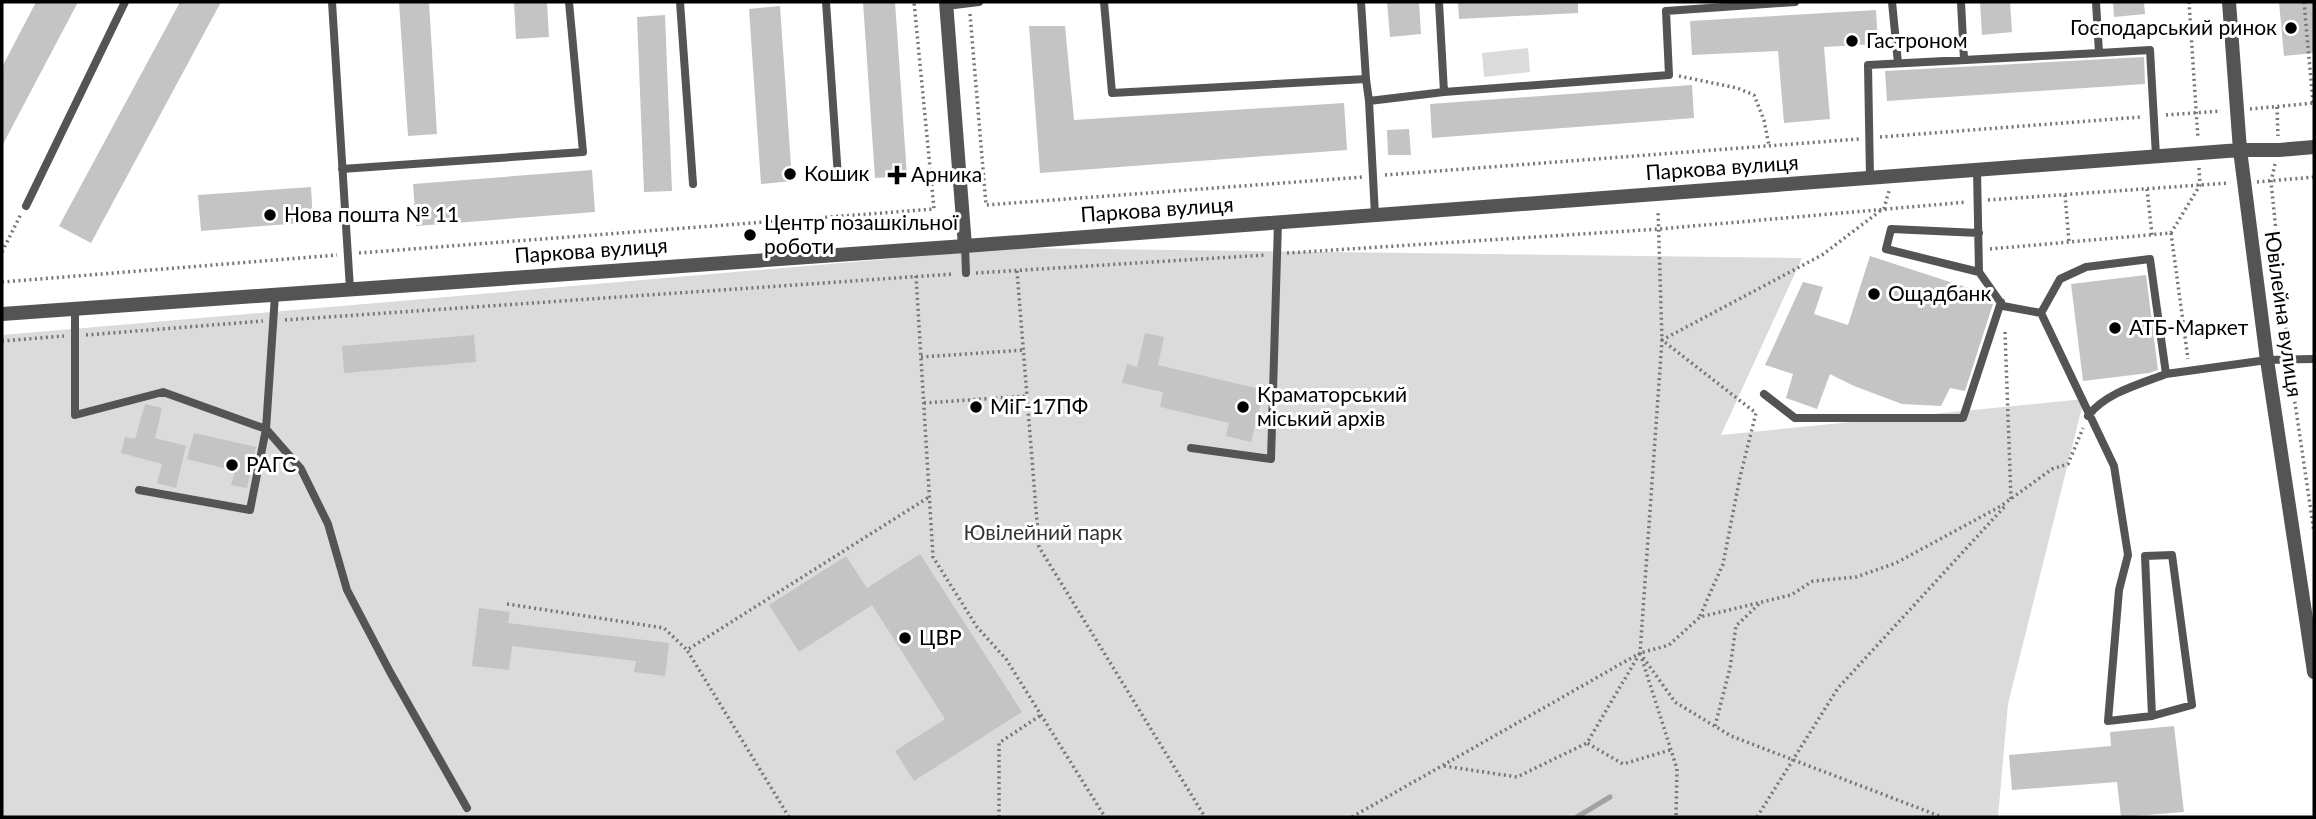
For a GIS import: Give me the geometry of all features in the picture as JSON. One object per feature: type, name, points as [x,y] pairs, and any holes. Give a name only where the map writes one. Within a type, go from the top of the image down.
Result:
[{"type":"street","name":"Ювілейна вулиця","points":[[2228,2],[2240,150],[2267,360],[2314,663]]},
{"type":"street","points":[[946,4],[965,246]]},
{"type":"street","name":"Паркова вулиця","points":[[2,314],[965,246],[2156,156],[2314,147]]},
{"type":"lane","points":[[26,206],[125,2]]},
{"type":"lane","points":[[332,2],[350,289]]},
{"type":"lane","points":[[342,169],[583,152],[569,2]]},
{"type":"lane","points":[[680,2],[693,184]]},
{"type":"lane","points":[[826,2],[838,177]]},
{"type":"lane","points":[[946,4],[974,2]]},
{"type":"lane","points":[[1104,2],[1112,93],[1366,79]]},
{"type":"lane","points":[[1361,2],[1375,215]]},
{"type":"lane","points":[[1439,2],[1444,92]]},
{"type":"lane","points":[[1369,100],[1669,75],[1666,11],[1696,5],[1795,2]]},
{"type":"lane","points":[[1892,2],[1898,64]]},
{"type":"lane","points":[[1961,2],[1964,60]]},
{"type":"lane","points":[[2096,2],[2099,53]]},
{"type":"lane","points":[[1870,178],[1868,65],[2150,50],[2156,156]]},
{"type":"lane","points":[[1977,170],[1979,272],[2002,304],[2040,313]]},
{"type":"lane","points":[[1191,449],[1271,459],[1278,222]]},
{"type":"lane","points":[[1979,233],[1891,229],[1886,249],[1979,272]]},
{"type":"lane","points":[[965,246],[966,273]]},
{"type":"lane","points":[[2040,313],[2060,279],[2086,267],[2150,259],[2166,374]]},
{"type":"lane","points":[[139,490],[250,510],[266,429],[275,295]]},
{"type":"lane","points":[[1764,394],[1795,418],[1963,418],[2002,304]]},
{"type":"lane","points":[[75,309],[75,415],[163,392],[266,429],[301,469],[328,524],[347,590],[467,808]]},
{"type":"lane","points":[[2040,313],[2114,466],[2129,555],[2119,590],[2108,721],[2152,716],[2192,705],[2172,555],[2129,555]]},
{"type":"lane","points":[[2088,416],[2095,407],[2124,390],[2166,374],[2267,360],[2314,359]]},
{"type":"lane","points":[[2146,556],[2152,716]]},
{"type":"path","points":[[2,282],[934,209],[914,2]]},
{"type":"path","points":[[974,2],[986,205],[2314,103],[2304,2]]},
{"type":"path","points":[[2189,2],[2196,113]]},
{"type":"path","points":[[1669,75],[1691,77],[1754,95],[1764,120],[1769,146]]},
{"type":"path","points":[[2277,107],[2279,150],[2271,182],[2289,361],[2314,532]]},
{"type":"path","points":[[1662,340],[1822,255],[1884,208],[1894,176]]},
{"type":"path","points":[[1205,817],[1040,547],[1017,271],[1659,229],[1884,208],[2314,177]]},
{"type":"path","points":[[2189,371],[2171,233],[2200,185]]},
{"type":"path","points":[[2147,189],[2152,235]]},
{"type":"path","points":[[1658,194],[1662,340],[1640,653],[1676,769],[1676,817]]},
{"type":"path","points":[[2065,195],[2069,242]]},
{"type":"path","points":[[2,251],[26,206]]},
{"type":"path","points":[[1979,250],[2171,233]]},
{"type":"path","points":[[2,341],[916,276],[933,557],[977,627],[1006,659],[1105,817]]},
{"type":"path","points":[[1757,817],[1838,688],[2012,498],[2002,304]]},
{"type":"path","points":[[1352,817],[1640,653],[1670,645],[1700,617],[1723,564],[1756,412],[1662,340]]},
{"type":"path","points":[[921,356],[1024,350]]},
{"type":"path","points":[[924,403],[1027,396]]},
{"type":"path","points":[[1700,617],[1791,595],[1813,581],[1856,577],[1896,563],[2001,506],[2052,469],[2068,464],[2088,416]]},
{"type":"path","points":[[687,650],[929,497]]},
{"type":"path","points":[[1715,726],[1730,668],[1736,626],[1760,603]]},
{"type":"path","points":[[507,604],[664,628],[687,650],[789,817]]},
{"type":"path","points":[[1640,653],[1675,702],[1731,736],[1942,817]]},
{"type":"path","points":[[1443,766],[1517,778],[1587,743],[1640,653]]},
{"type":"path","points":[[999,817],[999,743],[1041,715]]},
{"type":"path","points":[[1587,743],[1623,764],[1671,750]]},
{"type":"green space","points":[[1528,48],[1530,72],[1484,77],[1482,53]]},
{"type":"green space","name":"Ювілейний парк","points":[[1016,248],[1802,258],[1721,435],[2084,399],[2008,704],[1998,817],[2,817],[2,335]]},
{"type":"building","points":[[36,2],[78,2],[2,146],[2,67]]},
{"type":"building","points":[[180,2],[221,2],[91,243],[59,226]]},
{"type":"building","points":[[399,2],[429,2],[437,134],[408,136]]},
{"type":"building","points":[[514,2],[547,2],[549,37],[516,39]]},
{"type":"building","points":[[863,2],[895,2],[907,176],[875,178]]},
{"type":"building","points":[[1387,2],[1419,2],[1421,34],[1390,37]]},
{"type":"building","points":[[1458,2],[1578,2],[1578,13],[1459,19]]},
{"type":"building","points":[[1980,2],[2010,2],[2012,32],[1982,35]]},
{"type":"building","points":[[2113,2],[2144,2],[2145,14],[2114,17]]},
{"type":"building","name":"Господарський ринок","points":[[2279,2],[2314,2],[2314,53],[2284,56]]},
{"type":"building","points":[[780,6],[792,181],[761,184],[749,9]]},
{"type":"building","points":[[1876,10],[1878,44],[1824,47],[1830,119],[1784,123],[1778,51],[1692,55],[1690,21]]},
{"type":"building","points":[[665,15],[672,191],[644,192],[637,17]]},
{"type":"building","points":[[1029,26],[1065,26],[1074,120],[1344,103],[1347,150],[1040,173]]},
{"type":"building","points":[[2144,57],[2145,84],[1887,101],[1885,71]]},
{"type":"building","points":[[1692,85],[1694,118],[1432,138],[1430,104]]},
{"type":"building","points":[[1409,129],[1411,155],[1388,155],[1387,130]]},
{"type":"building","points":[[592,170],[595,212],[416,226],[413,184]]},
{"type":"building","points":[[311,187],[313,222],[201,231],[198,195]]},
{"type":"building","points":[[1870,256],[1987,294],[1993,304],[1965,391],[1950,388],[1941,406],[1902,404],[1830,374],[1817,409],[1786,398],[1793,374],[1765,365],[1803,282],[1823,287],[1814,314],[1848,325]]},
{"type":"building","name":"АТБ-Маркет","points":[[2146,275],[2158,370],[2083,381],[2071,284]]},
{"type":"building","points":[[1145,333],[1164,337],[1158,365],[1264,390],[1251,442],[1226,436],[1229,423],[1160,407],[1163,392],[1122,383],[1127,364],[1137,367]]},
{"type":"building","points":[[474,335],[476,362],[344,373],[342,346]]},
{"type":"building","points":[[145,404],[162,408],[155,438],[186,446],[176,488],[157,483],[162,464],[121,453],[125,437],[135,439]]},
{"type":"building","name":"РАГС","points":[[194,433],[256,447],[247,488],[231,485],[235,471],[187,459]]},
{"type":"building","points":[[920,554],[1022,712],[914,781],[895,751],[945,719],[872,605],[799,652],[769,605],[846,556],[867,588]]},
{"type":"building","points":[[479,608],[510,612],[508,623],[669,643],[665,676],[634,672],[636,661],[512,646],[509,670],[472,666]]},
{"type":"building","points":[[2174,726],[2184,812],[2121,817],[2117,782],[2012,790],[2009,755],[2111,746],[2110,732]]},
{"type":"waterway","points":[[1577,817],[1610,797]]},
{"type":"place","name":"Господарський ринок","points":[[2291,28]]},
{"type":"place","name":"Гастроном","points":[[1852,41]]},
{"type":"place","name":"Кошик","points":[[790,174]]},
{"type":"place","name":"Арника","points":[[897,175]]},
{"type":"place","name":"Нова пошта № 11","points":[[270,215]]},
{"type":"place","name":"Центр позашкільної роботи","points":[[750,235]]},
{"type":"place","name":"Ощадбанк","points":[[1874,294]]},
{"type":"place","name":"АТБ-Маркет","points":[[2115,328]]},
{"type":"place","name":"МіГ-17ПФ","points":[[976,407]]},
{"type":"place","name":"Краматорський міський архів","points":[[1243,407]]},
{"type":"place","name":"РАГС","points":[[232,465]]},
{"type":"place","name":"ЦВР","points":[[905,638]]}]
